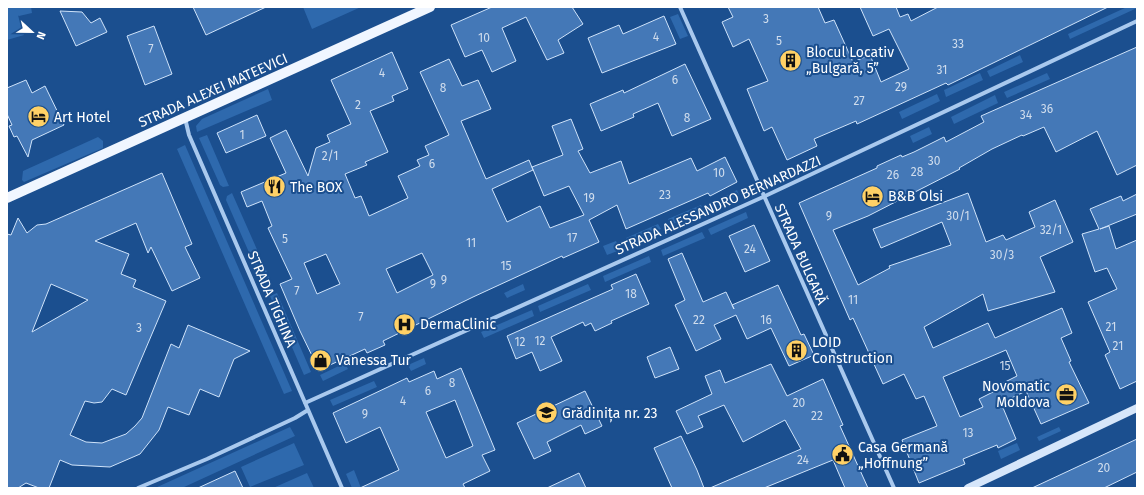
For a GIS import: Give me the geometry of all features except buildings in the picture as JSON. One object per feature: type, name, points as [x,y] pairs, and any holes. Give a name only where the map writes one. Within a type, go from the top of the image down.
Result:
[{"type":"main road","name":"STRADA ALEXEI MATEEVICI","points":[[7,198],[430,7]]},
{"type":"main road","points":[[968,488],[1137,408]]},
{"type":"street","name":"STRADA BULGARĂ","points":[[680,7],[894,488]]},
{"type":"street","name":"STRADA ALESSANDRO BERNARDAZZI","points":[[305,403],[764,197],[1137,21]]},
{"type":"street","name":"STRADA TIGHINA","points":[[185,118],[189,135],[342,488]]},
{"type":"street","points":[[138,488],[207,459],[295,418],[308,410]]},
{"type":"shaded area","points":[[7,7],[31,7],[32,13],[19,16],[24,35],[7,40]]},
{"type":"shaded area","points":[[303,7],[361,7],[312,29]]},
{"type":"shaded area","points":[[1127,7],[1137,8],[1070,39],[1068,34]]},
{"type":"shaded area","points":[[678,14],[688,36],[680,39],[670,17]]},
{"type":"shaded area","points":[[1020,55],[1023,62],[990,77],[987,71]]},
{"type":"shaded area","points":[[980,73],[983,80],[946,97],[944,90]]},
{"type":"shaded area","points":[[1047,73],[1050,79],[1007,98],[1004,92]]},
{"type":"shaded area","points":[[268,89],[272,100],[197,132],[196,126],[202,119]]},
{"type":"shaded area","points":[[937,94],[940,101],[902,119],[899,112]]},
{"type":"shaded area","points":[[995,95],[998,103],[954,124],[951,117]]},
{"type":"shaded area","points":[[929,127],[932,134],[913,143],[910,136]]},
{"type":"shaded area","points":[[207,135],[229,186],[223,187],[220,185],[199,138]]},
{"type":"shaded area","points":[[98,137],[103,141],[103,148],[24,182],[22,180],[23,171]]},
{"type":"shaded area","points":[[185,145],[292,391],[284,394],[177,149]]},
{"type":"shaded area","points":[[737,190],[739,195],[712,208],[710,204]]},
{"type":"shaded area","points":[[232,193],[270,279],[262,282],[226,200],[227,196]]},
{"type":"shaded area","points":[[701,205],[703,210],[671,225],[668,219]]},
{"type":"shaded area","points":[[746,212],[748,218],[711,235],[708,229]]},
{"type":"shaded area","points":[[658,224],[661,229],[628,244],[626,238]]},
{"type":"shaded area","points":[[702,232],[705,238],[663,256],[661,250]]},
{"type":"shaded area","points":[[616,241],[620,250],[607,255],[603,246]]},
{"type":"shaded area","points":[[649,256],[651,262],[605,282],[603,276]]},
{"type":"shaded area","points":[[523,284],[525,290],[507,298],[504,293]]},
{"type":"shaded area","points":[[588,284],[591,290],[540,312],[538,306]]},
{"type":"shaded area","points":[[277,293],[311,372],[304,375],[270,296]]},
{"type":"shaded area","points":[[532,310],[534,316],[484,338],[481,332]]},
{"type":"shaded area","points":[[424,358],[426,364],[411,371],[408,365]]},
{"type":"shaded area","points":[[345,363],[348,369],[323,381],[320,375]]},
{"type":"shaded area","points":[[374,381],[377,387],[333,406],[330,400]]},
{"type":"shaded area","points":[[290,427],[295,436],[182,488],[155,488]]},
{"type":"shaded area","points":[[1059,427],[1061,431],[1039,441],[1037,437]]},
{"type":"shaded area","points":[[294,443],[304,465],[250,487],[241,467]]},
{"type":"shaded area","points":[[1017,443],[1020,450],[1001,459],[998,451]]},
{"type":"shaded area","points":[[354,470],[361,488],[352,488],[346,474]]},
{"type":"shaded area","points":[[307,473],[314,488],[273,488]]},
{"type":"place","name":"Blocul Locativ „Bulgară, 5”","points":[[790,60]]},
{"type":"place","name":"Art Hotel","points":[[38,117]]},
{"type":"place","name":"The BOX","points":[[274,187]]},
{"type":"place","name":"B&B Olsi","points":[[873,196]]},
{"type":"place","name":"DermaClinic","points":[[404,324]]},
{"type":"place","name":"LOID Construction","points":[[796,350]]},
{"type":"place","name":"Vanessa Tur","points":[[320,360]]},
{"type":"place","name":"Novomatic Moldova","points":[[1066,394]]},
{"type":"place","name":"Grădinița nr. 23","points":[[546,413]]},
{"type":"place","name":"Casa Germană „Hoffnung”","points":[[842,455]]}]
